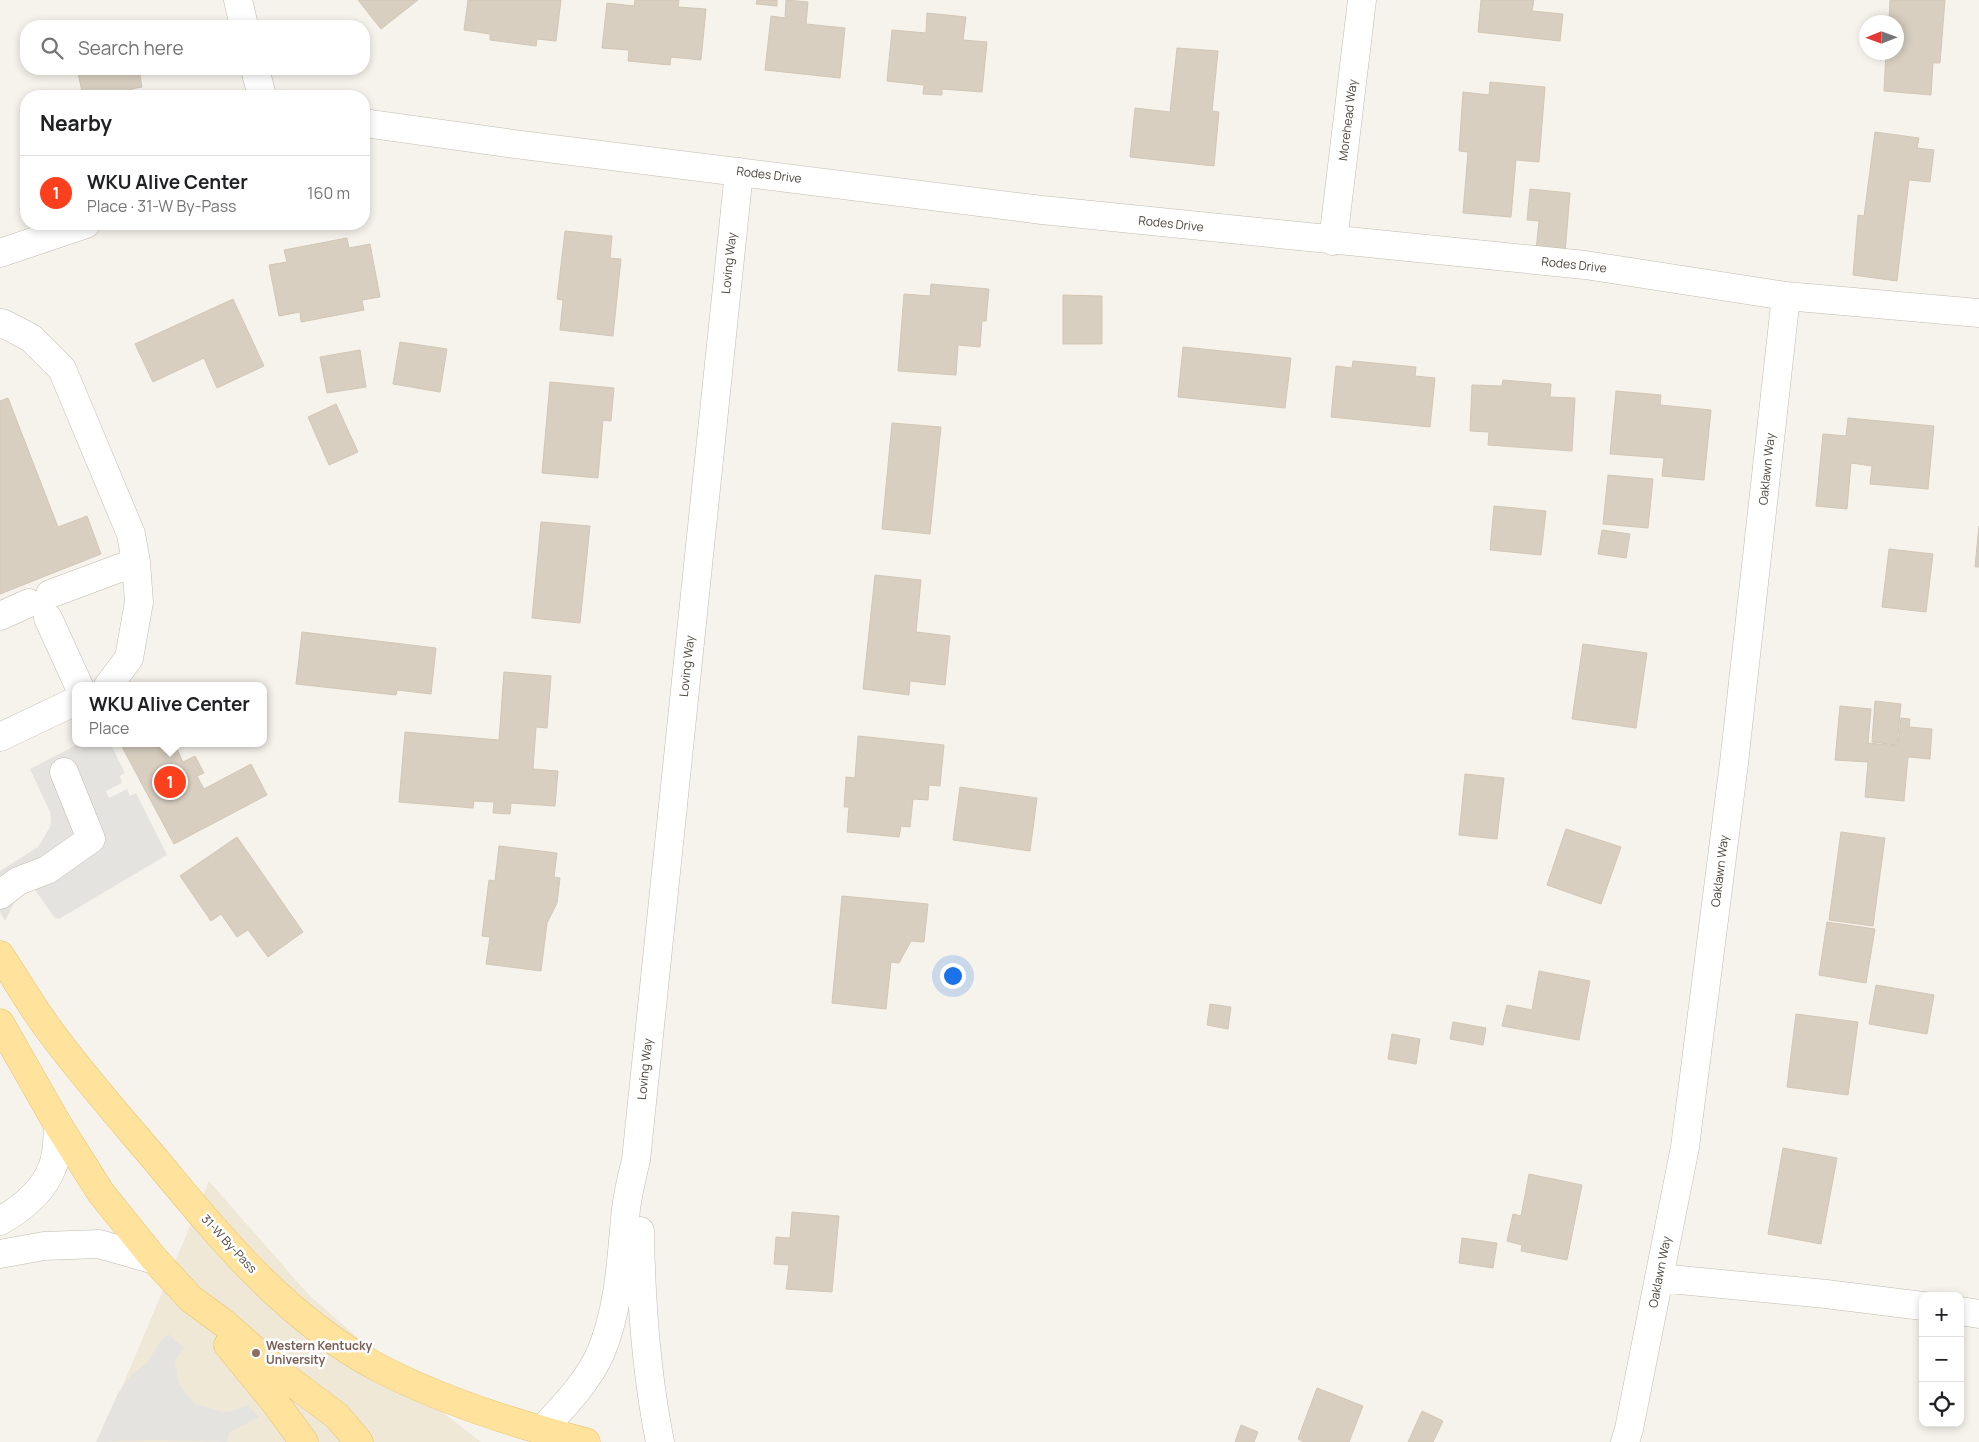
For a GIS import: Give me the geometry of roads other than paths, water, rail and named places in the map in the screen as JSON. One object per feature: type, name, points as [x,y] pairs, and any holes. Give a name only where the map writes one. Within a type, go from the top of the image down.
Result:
[{"type":"main road","name":"31-W By-Pass","points":[[0,955],[47,1027],[131,1130],[216,1232],[281,1299],[328,1336],[377,1367],[534,1436],[586,1442]]},
{"type":"main road","points":[[0,1023],[58,1125],[101,1194],[155,1260],[191,1299],[274,1401],[304,1442]]},
{"type":"main road","points":[[191,1299],[224,1324],[285,1377],[337,1416],[359,1442]]},
{"type":"street","points":[[238,0],[243,20]]},
{"type":"street","name":"Morehead Way","points":[[1333,241],[1362,0]]},
{"type":"street","points":[[256,75],[260,90]]},
{"type":"street","name":"Rodes Drive","points":[[370,124],[1042,210],[1333,241],[1585,265],[1786,296],[1979,313]]},
{"type":"street","name":"Loving Way","points":[[534,1436],[573,1396],[601,1353],[612,1321],[620,1281],[627,1206],[636,1160],[739,172]]},
{"type":"street","points":[[0,253],[68,230]]},
{"type":"street","name":"Oaklawn Way","points":[[1625,1442],[1659,1278],[1689,1118],[1734,763],[1786,296]]},
{"type":"street","points":[[1,321],[31,338],[62,370],[131,534],[136,562],[139,602],[129,658],[111,682]]},
{"type":"street","points":[[0,616],[43,605],[136,562]]},
{"type":"street","points":[[43,605],[77,682]]},
{"type":"street","points":[[0,737],[72,703]]},
{"type":"street","points":[[0,895],[18,881],[47,870],[91,839],[64,772]]},
{"type":"street","points":[[0,1222],[18,1211],[35,1195],[52,1169],[58,1125]]},
{"type":"street","name":"Loving Way","points":[[636,1160],[642,1308],[649,1390],[660,1442]]},
{"type":"street","points":[[0,1254],[44,1246],[99,1244],[155,1260]]},
{"type":"street","points":[[1659,1278],[1826,1294],[1919,1306]]},
{"type":"street","points":[[1964,1312],[1979,1314]]},
{"type":"place","name":"WKU Alive Center","points":[[170,782]]},
{"type":"place","name":"Western Kentucky University","points":[[256,1353]]}]
